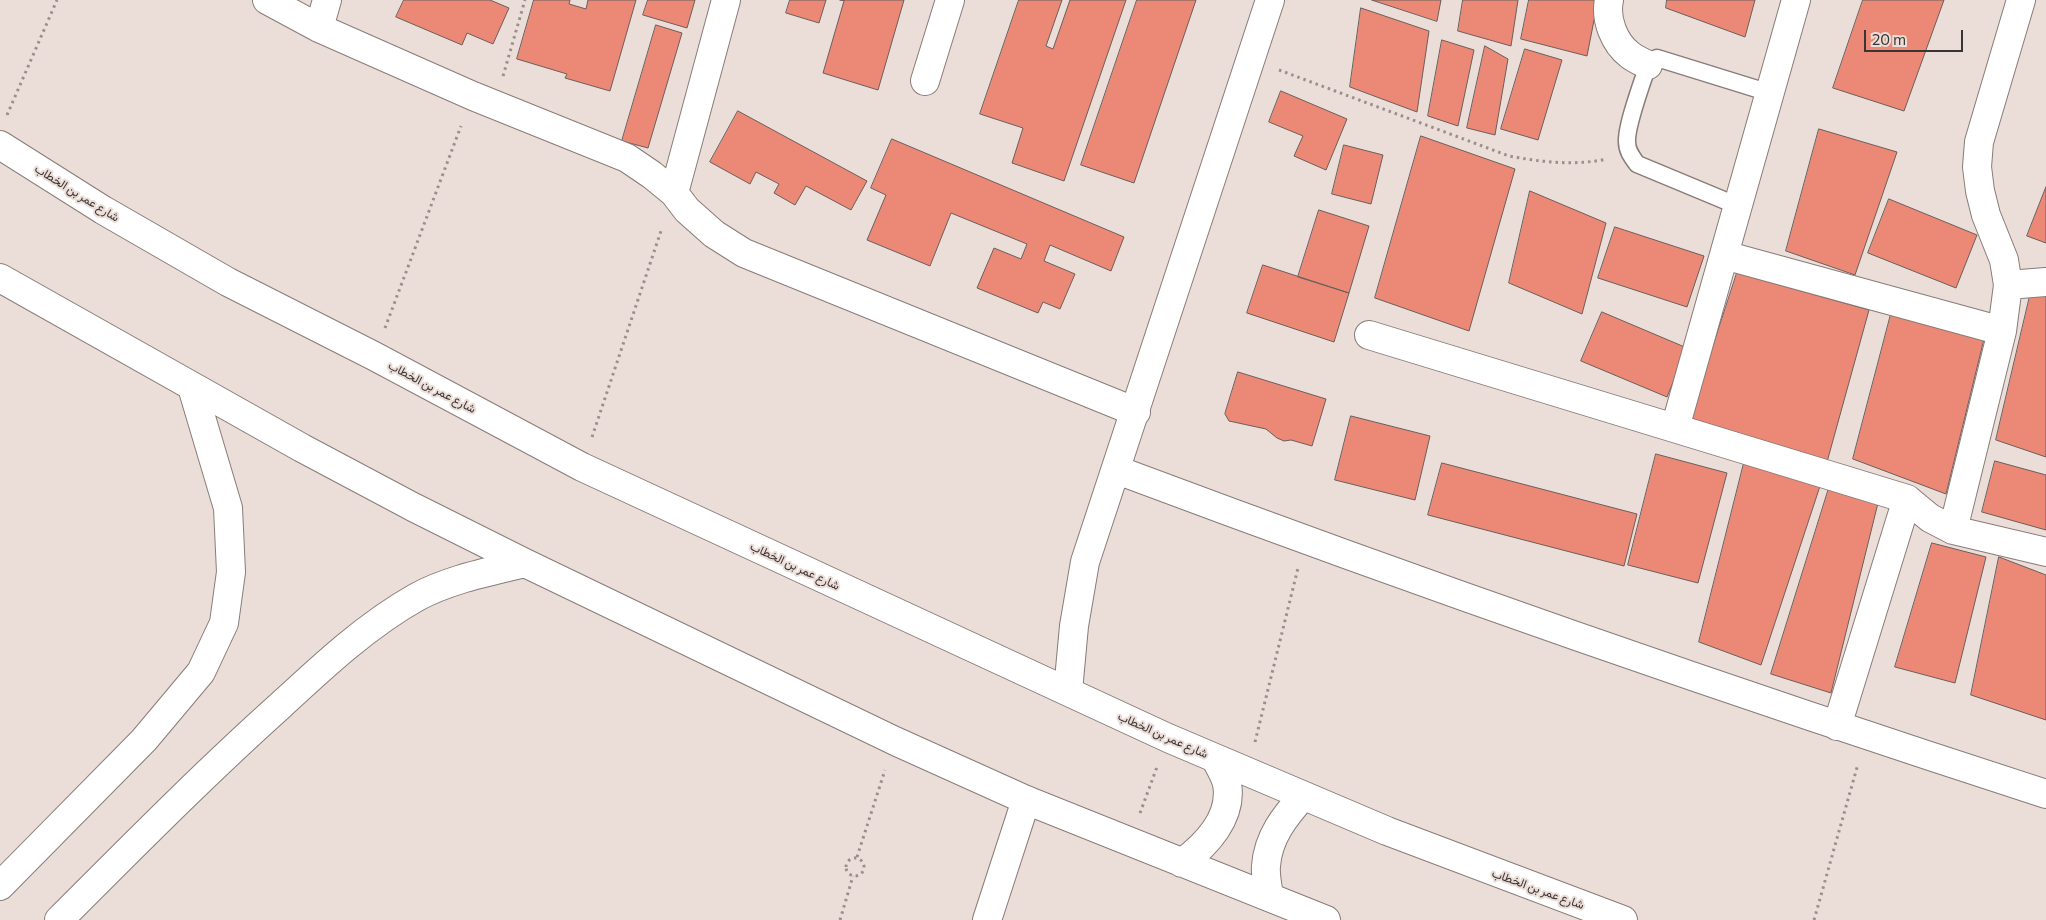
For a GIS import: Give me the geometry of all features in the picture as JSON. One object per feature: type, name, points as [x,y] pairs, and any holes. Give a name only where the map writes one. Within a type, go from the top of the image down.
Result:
[{"type":"street","points":[[267,0],[319,28],[484,100],[627,158],[674,193],[687,210],[714,234],[744,253],[1136,412]]},
{"type":"street","points":[[319,28],[327,0]]},
{"type":"street","points":[[674,193],[726,0]]},
{"type":"street","points":[[925,81],[950,0]]},
{"type":"street","points":[[1068,691],[1074,626],[1085,562],[1117,470],[1270,0]]},
{"type":"street","points":[[1609,0],[1609,23],[1617,41],[1630,56],[1648,65]]},
{"type":"street","points":[[1675,428],[1796,0]]},
{"type":"street","points":[[1953,530],[2002,331],[2008,285],[2004,260],[1986,215],[1980,191],[1977,167],[1979,142],[2021,0]]},
{"type":"street","name":"شارع عمر بن الخطاب","points":[[2,134],[103,210],[228,282],[374,356],[582,466],[1168,738],[1387,831],[1623,920]]},
{"type":"street","points":[[1724,255],[2002,331]]},
{"type":"street","points":[[0,278],[192,387],[396,498],[525,563],[895,741],[1026,800],[1326,920]]},
{"type":"street","points":[[2008,285],[2046,282]]},
{"type":"street","points":[[1369,335],[1907,499],[1930,518],[1953,530],[2046,552]]},
{"type":"street","points":[[0,886],[144,740],[201,672],[224,623],[231,572],[228,508],[192,387]]},
{"type":"street","points":[[1117,470],[1305,540],[1837,726],[2046,794]]},
{"type":"street","points":[[1837,726],[1907,499]]},
{"type":"street","points":[[59,920],[243,739],[307,681],[373,626],[418,597],[469,577],[525,563]]},
{"type":"street","points":[[1182,863],[1210,839],[1224,811],[1227,797],[1226,783],[1215,758]]},
{"type":"street","points":[[1269,897],[1266,867],[1269,848],[1283,818],[1303,796]]},
{"type":"street","points":[[987,920],[1026,800]]},
{"type":"lane","points":[[1738,206],[1637,164],[1630,154],[1627,142],[1628,131],[1648,65],[1651,60],[1657,58],[1770,93]]},
{"type":"path","points":[[2,134],[57,0]]},
{"type":"path","points":[[374,356],[525,0]]},
{"type":"path","points":[[1250,60],[1509,156],[1539,162],[1570,163],[1600,161],[1630,154]]},
{"type":"path","points":[[582,466],[674,193]]},
{"type":"path","points":[[1248,772],[1305,540]]},
{"type":"path","points":[[1814,920],[1866,736]]},
{"type":"path","points":[[1130,842],[1168,738]]},
{"type":"path","points":[[856,857],[862,861],[864,869],[860,874],[853,876],[848,874],[846,865],[852,858],[856,857],[895,741]]},
{"type":"path","points":[[840,920],[853,876]]},
{"type":"building","points":[[404,0],[490,0],[509,8],[493,44],[467,33],[462,45],[396,17]]},
{"type":"building","points":[[534,0],[570,0],[569,4],[586,9],[588,0],[636,0],[610,91],[565,78],[567,74],[517,59]]},
{"type":"building","points":[[648,0],[695,0],[687,28],[643,15]]},
{"type":"building","points":[[790,0],[826,0],[819,23],[786,13]]},
{"type":"building","points":[[840,0],[904,0],[878,90],[823,73],[844,1]]},
{"type":"building","points":[[1019,0],[1062,0],[1046,46],[1053,49],[1070,0],[1126,0],[1064,181],[1012,163],[1023,128],[980,114]]},
{"type":"building","points":[[1137,0],[1196,0],[1134,183],[1081,165]]},
{"type":"building","points":[[1372,0],[1441,0],[1437,21]]},
{"type":"building","points":[[1463,0],[1518,0],[1511,46],[1458,31]]},
{"type":"building","points":[[1529,0],[1598,0],[1587,56],[1521,39]]},
{"type":"building","points":[[1667,0],[1755,0],[1745,37],[1666,8]]},
{"type":"building","points":[[1863,0],[1944,0],[1904,111],[1833,88]]},
{"type":"building","points":[[1361,8],[1429,31],[1417,112],[1350,87]]},
{"type":"building","points":[[656,25],[682,33],[648,148],[622,141]]},
{"type":"building","points":[[1442,40],[1474,50],[1458,126],[1428,116]]},
{"type":"building","points":[[1485,46],[1508,59],[1495,135],[1467,128]]},
{"type":"building","points":[[1525,49],[1562,60],[1538,140],[1501,129]]},
{"type":"building","points":[[1281,91],[1347,119],[1326,170],[1294,156],[1303,136],[1269,122]]},
{"type":"building","points":[[738,111],[867,181],[851,210],[806,186],[795,205],[774,193],[779,184],[756,172],[750,184],[710,162]]},
{"type":"building","points":[[1819,129],[1897,152],[1855,275],[1786,251]]},
{"type":"building","points":[[1421,136],[1515,169],[1469,331],[1375,298]]},
{"type":"building","points":[[892,139],[1124,237],[1111,271],[1050,245],[1044,261],[1075,274],[1060,309],[1043,302],[1038,313],[977,288],[994,248],[1021,259],[1027,244],[951,213],[930,266],[867,240],[886,195],[871,188]]},
{"type":"building","points":[[1344,145],[1383,155],[1371,204],[1332,194]]},
{"type":"building","points":[[2046,187],[2046,243],[2027,236]]},
{"type":"building","points":[[1530,191],[1606,223],[1582,314],[1509,283]]},
{"type":"building","points":[[1889,199],[1977,235],[1956,288],[1868,253]]},
{"type":"building","points":[[1319,210],[1369,226],[1349,293],[1298,277]]},
{"type":"building","points":[[1615,227],[1704,256],[1687,307],[1598,278]]},
{"type":"building","points":[[1263,265],[1349,293],[1334,342],[1247,313]]},
{"type":"building","points":[[1737,273],[1869,310],[1827,462],[1690,418]]},
{"type":"building","points":[[2033,283],[2046,287],[2046,457],[1996,440]]},
{"type":"building","points":[[1602,312],[1687,348],[1667,397],[1581,361]]},
{"type":"building","points":[[1891,314],[1984,339],[1946,494],[1853,459]]},
{"type":"building","points":[[1238,372],[1326,399],[1312,446],[1291,440],[1284,441],[1266,429],[1229,421],[1225,414]]},
{"type":"building","points":[[1351,416],[1430,436],[1415,500],[1335,480]]},
{"type":"building","points":[[1747,451],[1824,474],[1761,665],[1699,642]]},
{"type":"building","points":[[1656,454],[1727,473],[1698,583],[1628,565]]},
{"type":"building","points":[[1995,461],[2046,475],[2046,530],[1982,512]]},
{"type":"building","points":[[1442,463],[1637,514],[1624,566],[1428,515]]},
{"type":"building","points":[[1829,488],[1878,503],[1831,693],[1771,674]]},
{"type":"building","points":[[1932,543],[1986,557],[1955,683],[1895,667]]},
{"type":"building","points":[[1999,557],[2046,575],[2046,720],[1971,695]]}]
